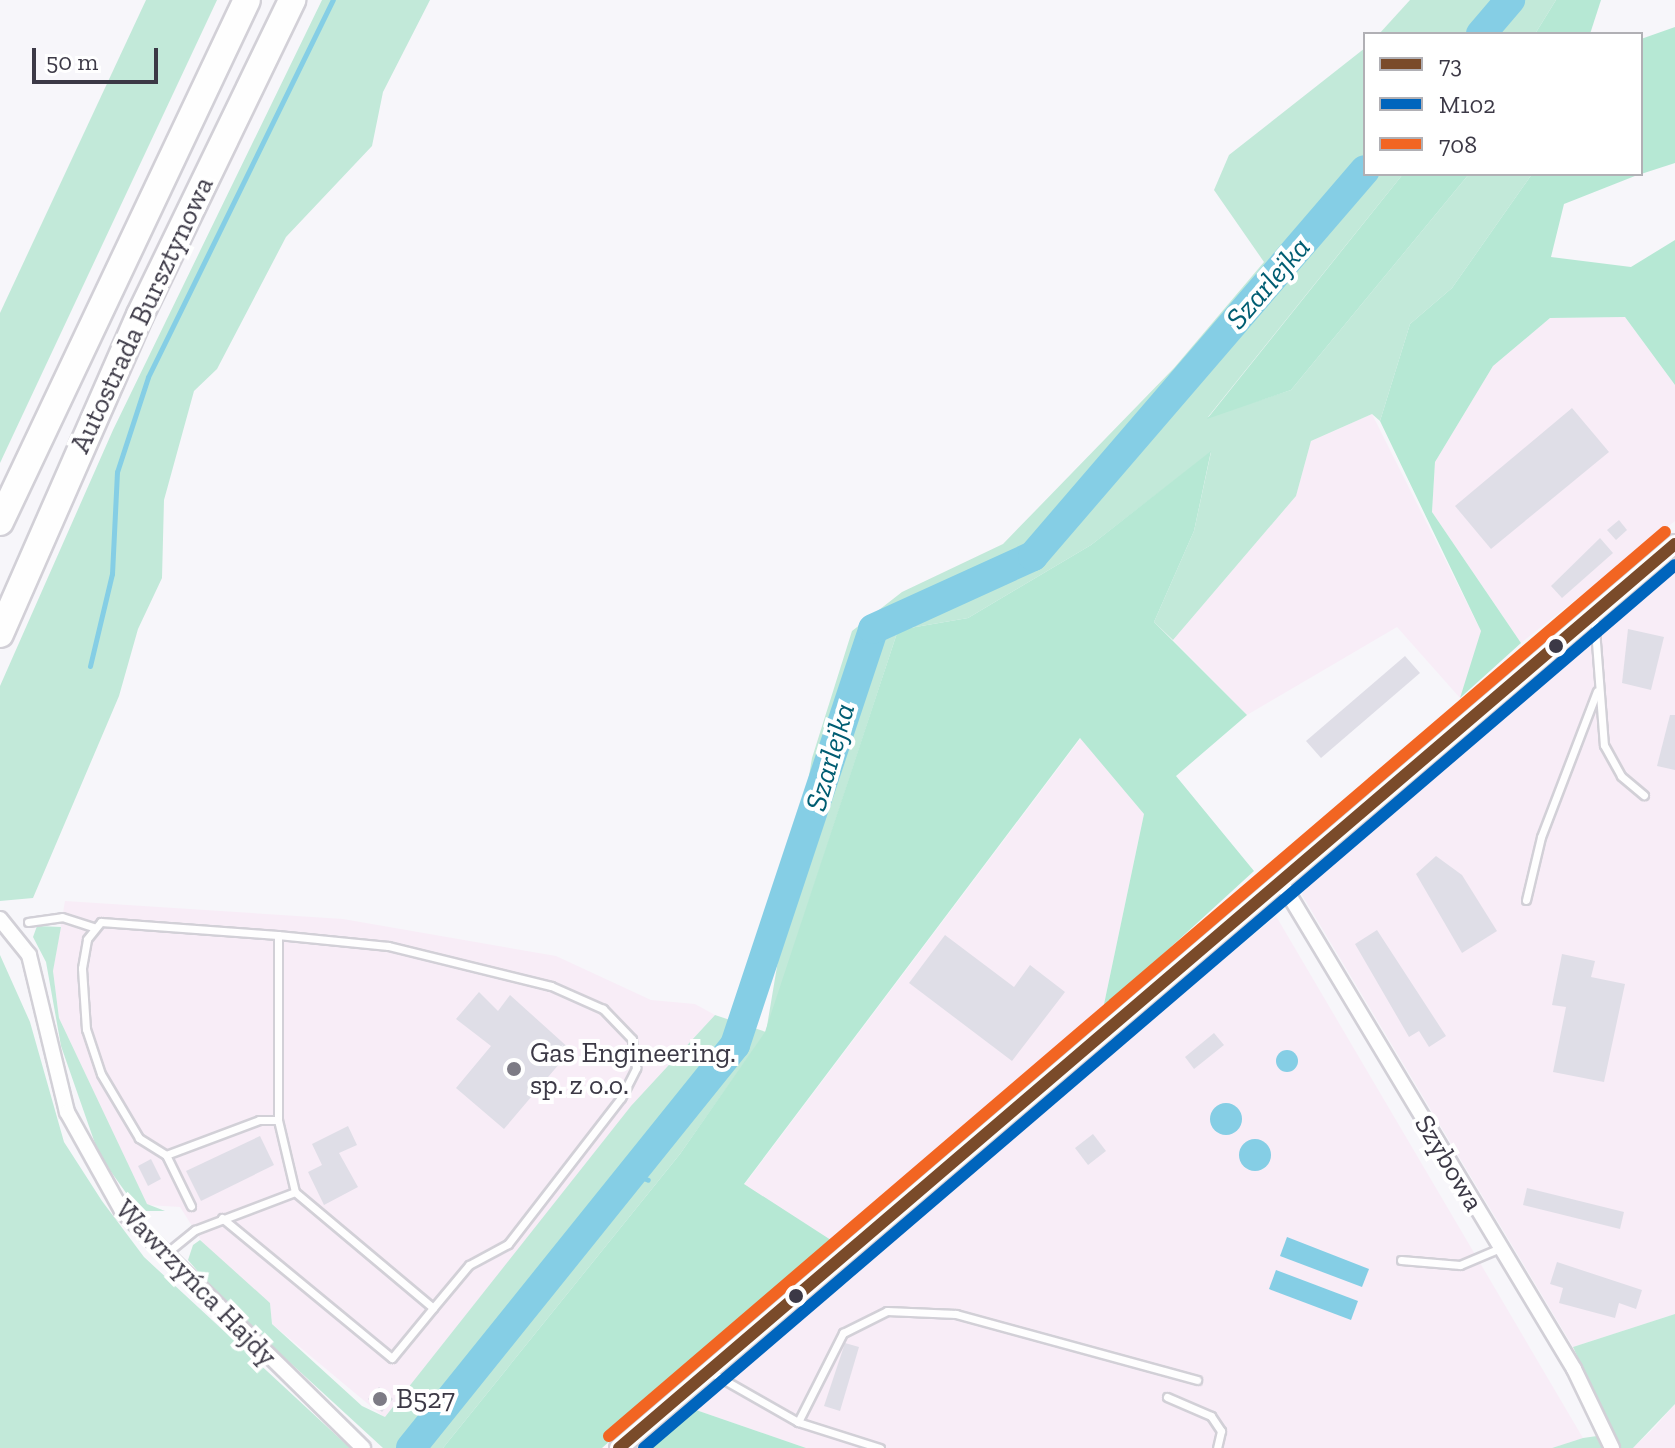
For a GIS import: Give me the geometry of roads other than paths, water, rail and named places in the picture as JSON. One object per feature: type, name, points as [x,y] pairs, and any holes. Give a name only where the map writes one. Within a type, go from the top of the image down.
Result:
[{"type":"highway","name":"Autostrada Bursztynowa","points":[[0,522],[247,0]]},
{"type":"highway","name":"Autostrada Bursztynowa","points":[[0,634],[140,315],[292,0]]},
{"type":"street","points":[[619,1448],[707,1369],[1675,544]]},
{"type":"street","name":"Szybowa","points":[[1280,880],[1500,1248],[1612,1448]]},
{"type":"street","name":"Wawrzyńca Hajdy","points":[[0,919],[19,934],[39,979],[54,1069],[83,1148],[122,1211],[163,1256],[362,1447]]},
{"type":"lane","points":[[1594,614],[1597,691],[1604,745],[1621,776],[1644,795]]},
{"type":"lane","points":[[1526,900],[1541,837],[1597,691]]},
{"type":"lane","points":[[28,922],[62,917],[93,927],[278,935],[388,946],[551,986],[603,1009],[632,1039],[636,1068],[621,1098],[508,1244],[469,1265],[392,1358],[222,1218]]},
{"type":"lane","points":[[93,927],[82,968],[86,1029],[101,1074],[139,1138],[166,1155],[191,1206]]},
{"type":"lane","points":[[278,935],[278,1120],[295,1192],[433,1308]]},
{"type":"lane","points":[[166,1155],[278,1120]]},
{"type":"lane","points":[[163,1256],[222,1218],[295,1192]]},
{"type":"lane","points":[[1401,1260],[1474,1264],[1500,1248]]},
{"type":"lane","points":[[798,1422],[843,1333],[887,1311],[956,1314],[1197,1380]]},
{"type":"lane","points":[[707,1369],[798,1422],[880,1448]]},
{"type":"lane","points":[[1167,1397],[1211,1416],[1221,1431],[1217,1448]]},
{"type":"water","points":[[1287,1050],[1298,1061],[1287,1072],[1276,1061]]},
{"type":"water","points":[[1226,1103],[1238,1107],[1242,1119],[1238,1131],[1226,1135],[1214,1131],[1210,1119],[1214,1107]]},
{"type":"water","points":[[1255,1139],[1267,1143],[1271,1155],[1267,1167],[1255,1171],[1243,1167],[1239,1155],[1243,1143]]},
{"type":"water","points":[[1287,1237],[1369,1269],[1362,1287],[1280,1256]]},
{"type":"water","points":[[1276,1270],[1358,1301],[1351,1320],[1269,1289]]},
{"type":"waterway","points":[[90,666],[112,574],[117,472],[148,377],[333,0]]},
{"type":"waterway","name":"Szarlejka","points":[[1483,32],[1510,0]]},
{"type":"waterway","name":"Szarlejka","points":[[411,1448],[735,1045],[873,629],[1033,556],[1363,172]]},
{"type":"waterway","points":[[631,1173],[648,1180]]},
{"type":"place","name":"Gas Engineering. sp. z o.o.","points":[[514,1069]]},
{"type":"place","name":"B527","points":[[380,1399]]}]
